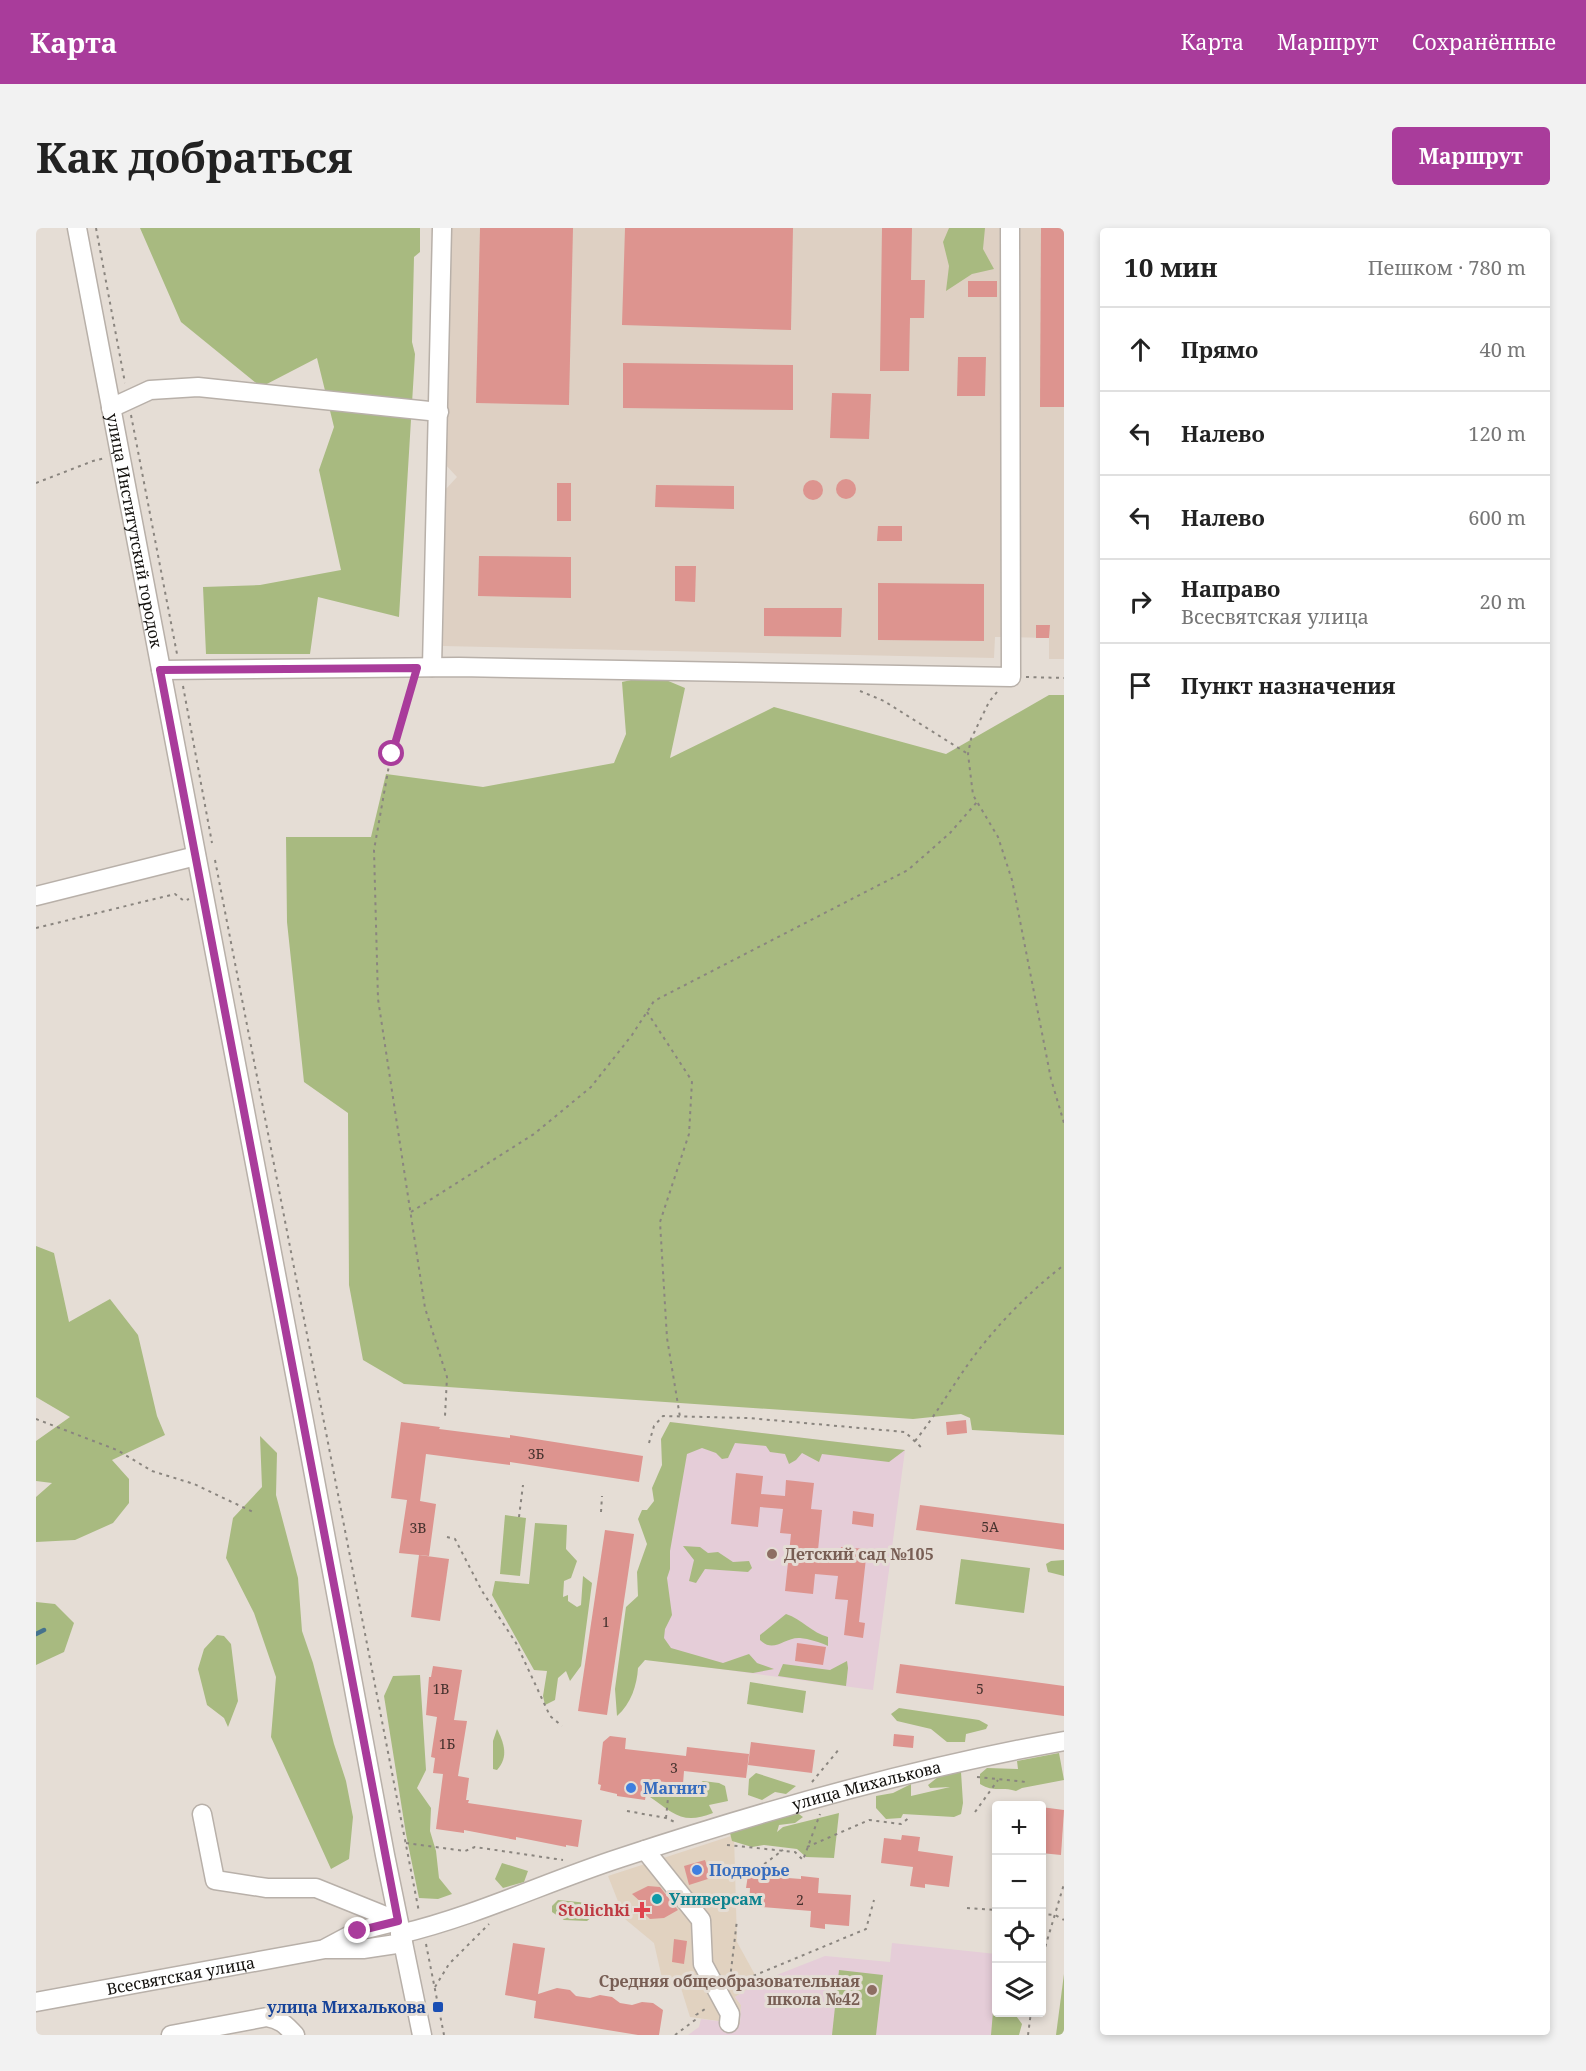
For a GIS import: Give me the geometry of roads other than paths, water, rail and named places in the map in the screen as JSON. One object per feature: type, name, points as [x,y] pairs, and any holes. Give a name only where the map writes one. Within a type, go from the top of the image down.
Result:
[{"type":"street","name":"улица Институтский городок","points":[[77,228],[400,1933],[422,2035]]},
{"type":"street","points":[[425,668],[440,412],[442,228]]},
{"type":"street","points":[[160,670],[425,668],[1011,677],[1010,228]]},
{"type":"street","points":[[111,408],[150,390],[198,387],[440,412]]},
{"type":"street","points":[[36,896],[196,856]]},
{"type":"street","name":"улица Михалькова","points":[[400,1933],[423,1929],[645,1850],[828,1795],[978,1757],[1064,1741]]},
{"type":"street","points":[[202,1815],[215,1880],[267,1888],[316,1888],[400,1933]]},
{"type":"street","points":[[645,1850],[701,1920],[703,1964],[725,1996],[730,2014],[729,2023]]},
{"type":"street","name":"Всесвятская улица","points":[[36,2002],[325,1949],[358,1931],[400,1933]]},
{"type":"street","points":[[171,2035],[267,2017],[285,2024],[295,2035]]},
{"type":"waterway","points":[[36,1634],[44,1630]]},
{"type":"place","name":"Детский сад №105","points":[[772,1554]]},
{"type":"place","name":"Магнит","points":[[631,1788]]},
{"type":"place","name":"Подворье","points":[[697,1870]]},
{"type":"place","name":"Универсам","points":[[657,1899]]},
{"type":"place","name":"Stolichki","points":[[642,1910]]},
{"type":"place","name":"Средняя общеобразовательная школа №42","points":[[872,1990]]},
{"type":"place","name":"улица Михалькова","points":[[438,2007]]}]
